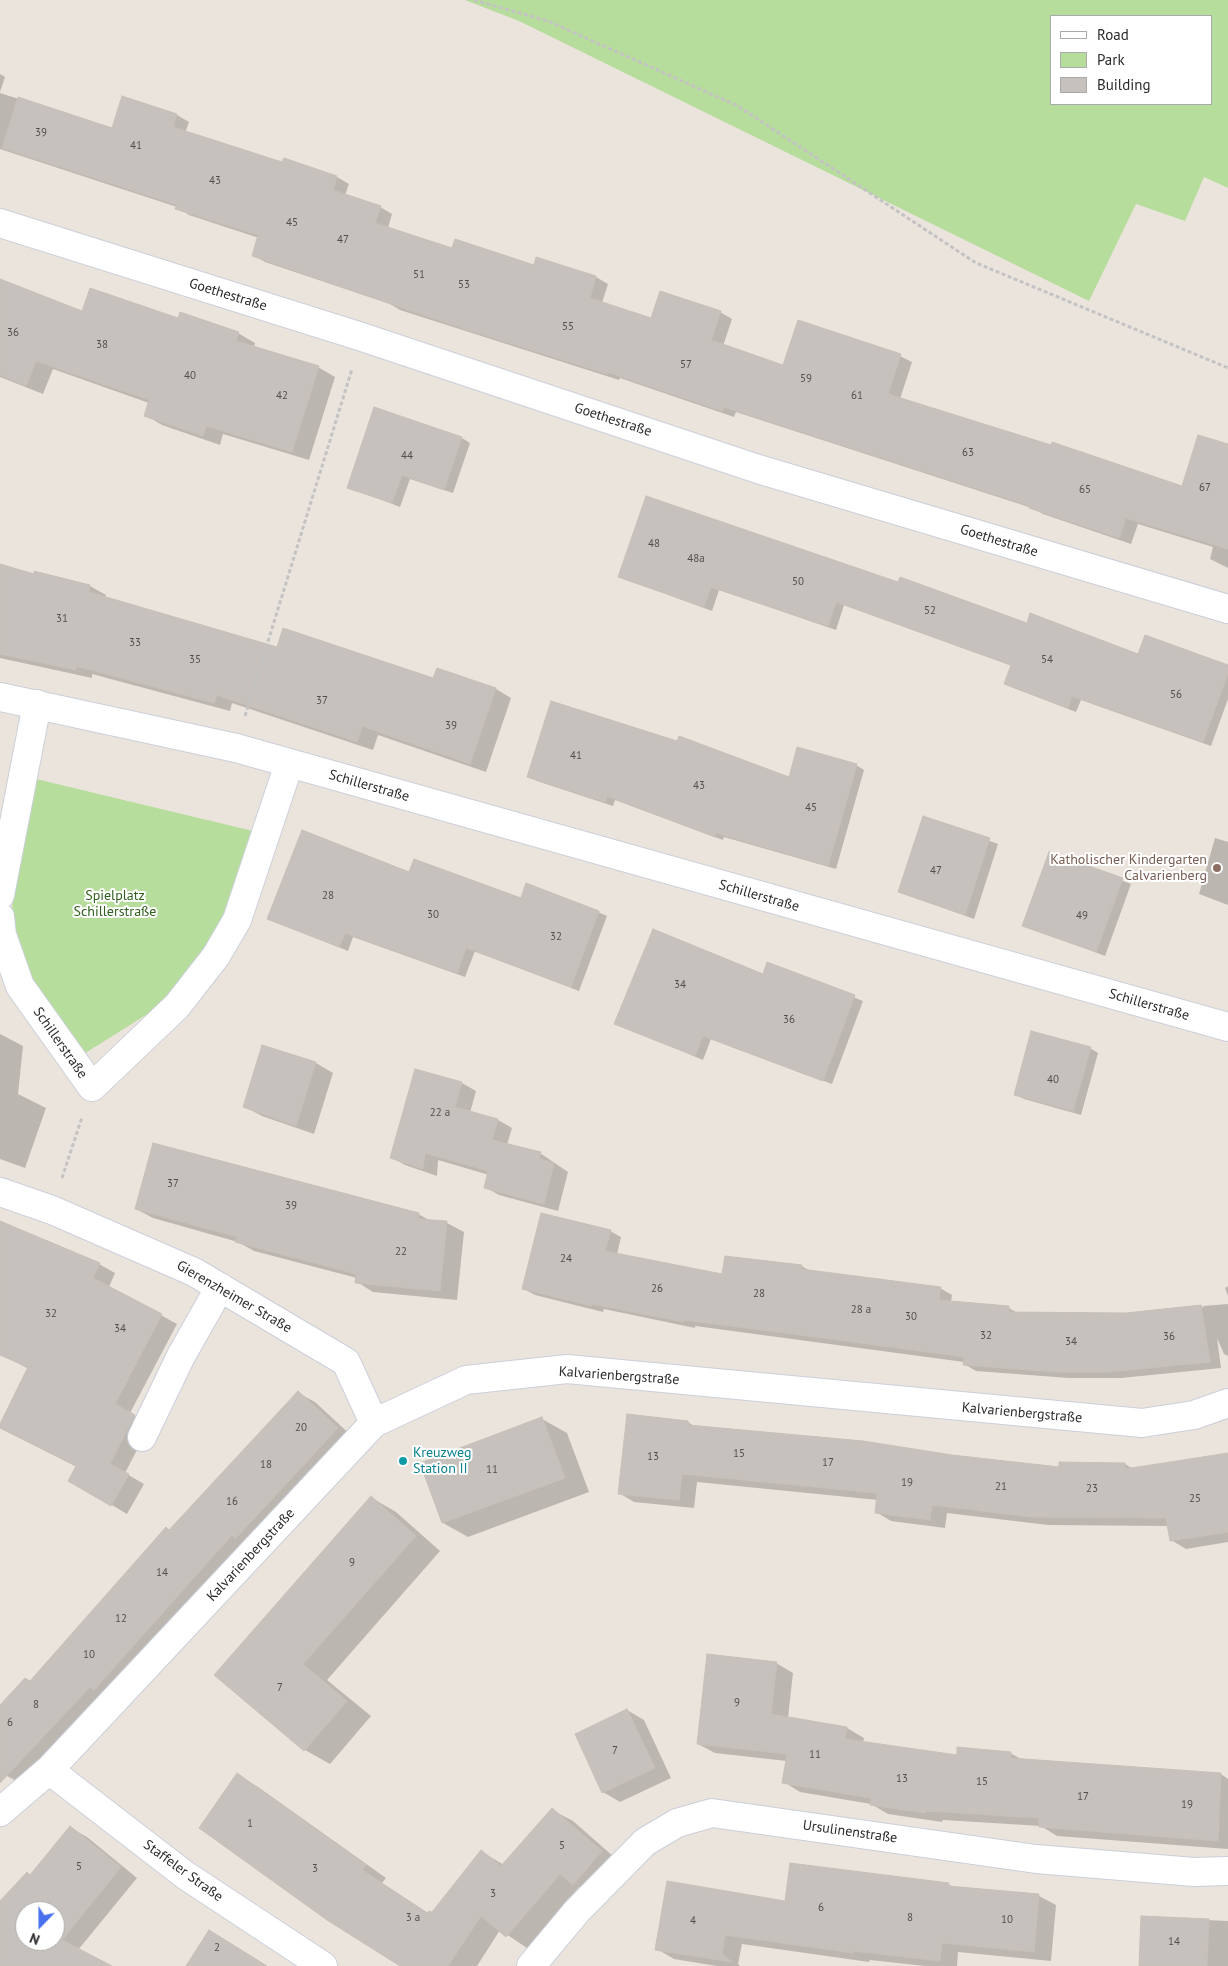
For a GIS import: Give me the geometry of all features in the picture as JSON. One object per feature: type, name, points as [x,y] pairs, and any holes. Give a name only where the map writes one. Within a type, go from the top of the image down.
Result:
[{"type":"street","name":"Goethestraße","points":[[0,223],[362,337],[758,469],[1228,609]]},
{"type":"street","name":"Schillerstraße","points":[[0,697],[236,748],[1228,1027]]},
{"type":"street","points":[[0,895],[37,704]]},
{"type":"street","name":"Schillerstraße","points":[[0,918],[2,935],[20,986],[92,1087],[178,1006],[216,956],[237,920],[289,764]]},
{"type":"street","name":"Gierenzheimer Straße","points":[[0,1192],[52,1210],[194,1272],[346,1362],[374,1423]]},
{"type":"street","points":[[142,1437],[181,1356],[220,1287]]},
{"type":"street","name":"Kalvarienbergstraße","points":[[0,1812],[48,1770],[374,1423],[466,1380],[567,1370],[1142,1423],[1194,1415],[1228,1403]]},
{"type":"street","name":"Staffeler Straße","points":[[48,1770],[185,1875],[323,1966]]},
{"type":"street","name":"Ursulinenstraße","points":[[531,1966],[577,1911],[645,1842],[677,1823],[712,1813],[1036,1859],[1194,1872],[1228,1871]]},
{"type":"path","points":[[474,0],[548,21],[738,106],[976,263],[1228,368]]},
{"type":"path","points":[[236,748],[300,532],[362,337]]},
{"type":"path","points":[[52,1210],[92,1087]]},
{"type":"green space","points":[[465,0],[1228,0],[1228,188],[1204,177],[1185,221],[1136,204],[1089,301],[519,21]]},
{"type":"green space","name":"Spielplatz Schillerstraße","points":[[32,778],[253,831],[219,929],[199,964],[157,1008],[79,1057],[35,990],[15,934],[12,908]]},
{"type":"building","points":[[122,96],[177,114],[173,127],[282,162],[284,158],[337,176],[333,190],[381,206],[375,223],[452,248],[455,239],[534,265],[536,257],[596,276],[590,298],[651,318],[660,291],[721,311],[711,340],[783,365],[798,320],[901,354],[888,394],[1051,445],[1052,442],[1182,486],[1198,435],[1228,444],[1228,549],[1126,518],[1119,538],[1029,508],[1030,506],[724,407],[722,411],[607,372],[607,374],[458,327],[252,256],[258,235],[175,209],[177,205],[2,148],[18,97],[112,128]]},
{"type":"building","points":[[0,279],[82,311],[90,288],[178,318],[180,312],[239,332],[236,341],[319,366],[292,452],[206,426],[203,436],[144,416],[149,400],[36,361],[26,386],[0,375]]},
{"type":"building","points":[[374,407],[462,437],[444,490],[402,475],[392,503],[347,488]]},
{"type":"building","points":[[646,496],[898,582],[900,577],[1027,623],[1030,613],[1138,654],[1145,635],[1228,665],[1228,673],[1203,742],[1072,696],[1068,708],[1004,684],[1011,665],[836,602],[828,626],[711,587],[704,607],[618,577]]},
{"type":"building","points":[[0,564],[34,574],[34,571],[90,585],[89,592],[277,647],[283,628],[433,678],[437,668],[496,688],[470,764],[362,726],[357,742],[217,695],[214,703],[76,666],[76,670],[0,654]]},
{"type":"building","points":[[551,701],[677,741],[679,736],[789,777],[797,747],[857,764],[828,866],[716,833],[715,837],[607,796],[605,802],[527,777]]},
{"type":"building","points":[[923,816],[990,838],[965,915],[898,892]]},
{"type":"building","points":[[302,830],[409,872],[414,859],[521,898],[526,883],[599,911],[571,987],[466,948],[457,973],[345,933],[339,947],[267,919]]},
{"type":"building","points":[[1049,852],[1123,878],[1096,952],[1022,926]]},
{"type":"building","points":[[653,929],[763,974],[767,962],[855,995],[823,1081],[703,1036],[695,1056],[614,1024]]},
{"type":"building","points":[[1031,1031],[1091,1047],[1073,1111],[1014,1095]]},
{"type":"building","points":[[262,1045],[316,1062],[296,1126],[243,1107]]},
{"type":"building","points":[[415,1069],[462,1082],[455,1107],[498,1119],[492,1140],[541,1152],[539,1159],[554,1163],[544,1204],[484,1188],[488,1171],[425,1153],[423,1169],[390,1158]]},
{"type":"building","points":[[153,1143],[419,1213],[418,1219],[447,1221],[440,1291],[355,1283],[356,1274],[235,1242],[237,1237],[135,1209]]},
{"type":"building","points":[[541,1213],[611,1230],[605,1251],[722,1274],[725,1256],[802,1265],[801,1269],[941,1287],[939,1300],[1009,1306],[1009,1312],[1126,1313],[1201,1305],[1210,1362],[1109,1372],[1057,1372],[963,1365],[964,1357],[684,1320],[684,1322],[592,1304],[592,1306],[522,1289]]},
{"type":"building","points":[[0,1221],[100,1263],[93,1278],[162,1314],[115,1404],[135,1415],[110,1464],[129,1474],[111,1506],[68,1481],[76,1466],[0,1428],[0,1424],[28,1367],[0,1355]]},
{"type":"building","points":[[298,1391],[338,1428],[235,1539],[232,1535],[94,1690],[90,1687],[0,1783],[0,1705],[25,1678],[30,1681],[166,1527],[169,1530]]},
{"type":"building","points":[[627,1414],[688,1421],[688,1425],[863,1441],[952,1455],[1059,1467],[1059,1462],[1125,1463],[1125,1469],[1228,1453],[1228,1532],[1170,1541],[1166,1518],[1032,1517],[932,1505],[930,1520],[875,1513],[877,1493],[682,1474],[679,1500],[618,1494]]},
{"type":"building","points":[[542,1417],[565,1478],[442,1523],[420,1463]]},
{"type":"building","points":[[371,1496],[416,1536],[303,1664],[347,1701],[304,1751],[214,1675]]},
{"type":"building","points":[[707,1654],[777,1662],[771,1714],[847,1727],[845,1739],[957,1755],[957,1747],[1011,1752],[1010,1758],[1221,1773],[1218,1841],[1039,1827],[1039,1818],[926,1811],[925,1813],[870,1805],[871,1798],[782,1783],[787,1754],[697,1744]]},
{"type":"building","points":[[627,1709],[655,1768],[602,1793],[575,1734]]},
{"type":"building","points":[[237,1773],[366,1865],[362,1870],[427,1913],[429,1911],[432,1912],[481,1850],[501,1866],[552,1808],[602,1851],[573,1885],[560,1874],[506,1937],[481,1916],[448,1966],[400,1966],[327,1920],[199,1828]]},
{"type":"building","points":[[70,1826],[121,1867],[65,1936],[65,1901],[15,1901],[15,1951],[65,1951],[65,1942],[112,1966],[0,1966],[0,1901],[27,1872],[30,1875]]},
{"type":"building","points":[[790,1863],[949,1883],[948,1886],[1039,1894],[1034,1952],[942,1943],[940,1961],[853,1951],[853,1953],[725,1935],[722,1954],[732,1962],[655,1950],[667,1881],[785,1901]]},
{"type":"building","points":[[1141,1916],[1209,1919],[1207,1966],[1139,1966]]},
{"type":"building","points":[[209,1930],[267,1966],[186,1966]]},
{"type":"place","name":"Katholischer Kindergarten Calvarienberg","points":[[1217,868]]},
{"type":"place","name":"Kreuzweg Station II","points":[[403,1461]]}]
